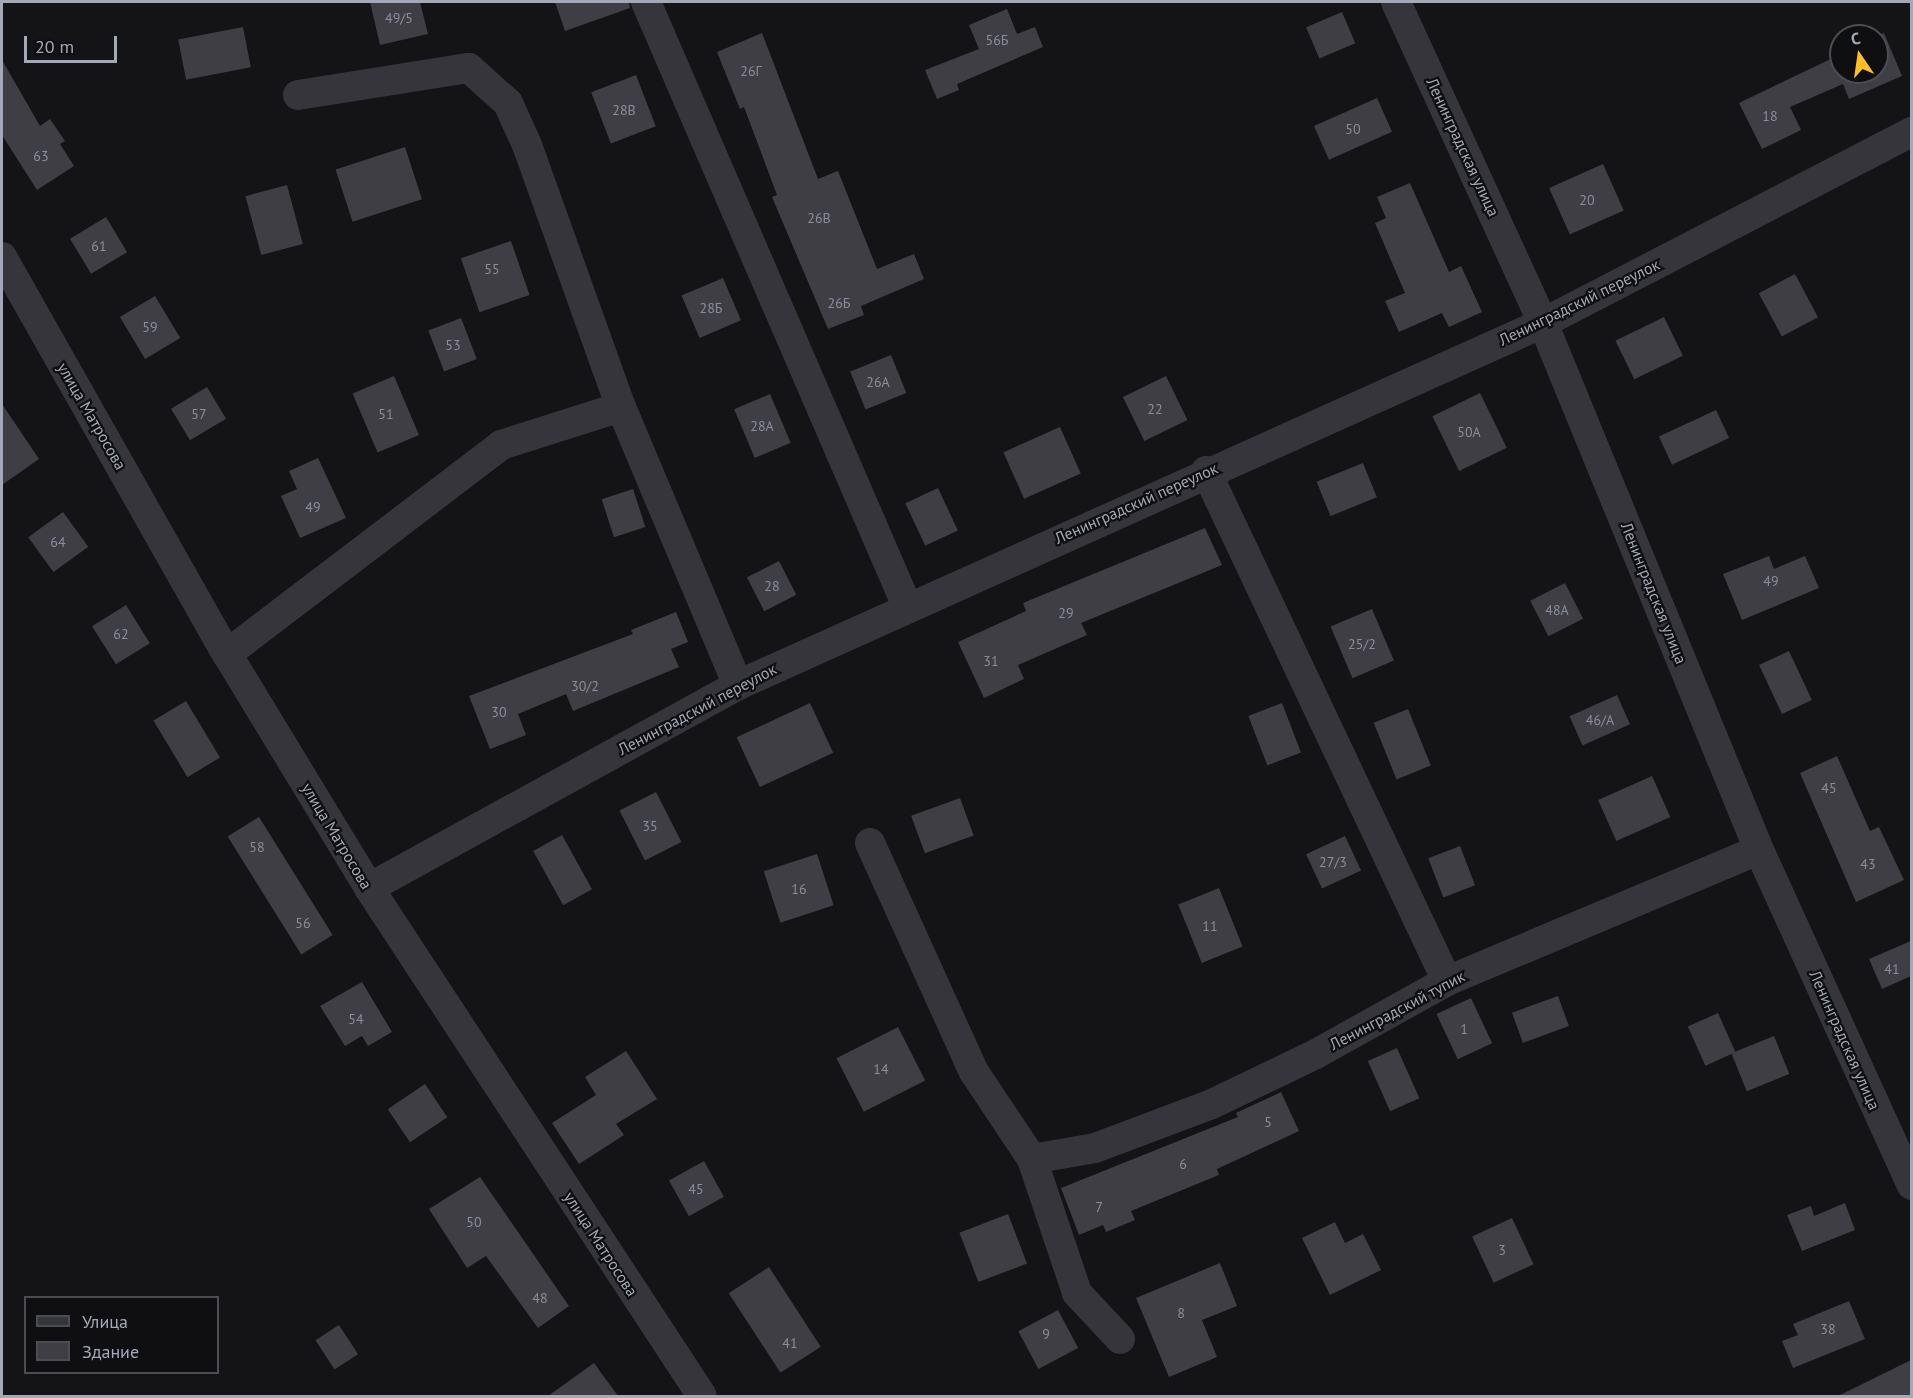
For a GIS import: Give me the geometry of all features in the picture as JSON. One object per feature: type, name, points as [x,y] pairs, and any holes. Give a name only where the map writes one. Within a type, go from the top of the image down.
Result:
[{"type":"street","points":[[646,2],[908,606]]},
{"type":"street","name":"Ленинградская улица","points":[[1396,2],[1544,322],[1759,850],[1911,1185]]},
{"type":"street","points":[[298,95],[469,68],[508,103],[527,145],[621,407],[738,685]]},
{"type":"street","name":"Ленинградский переулок","points":[[369,888],[738,685],[1206,471],[1544,322],[1911,132]]},
{"type":"street","name":"улица Матросова","points":[[2,257],[227,654],[369,888],[702,1396]]},
{"type":"street","points":[[227,654],[501,445],[621,407]]},
{"type":"street","points":[[1206,471],[1447,981]]},
{"type":"street","points":[[870,843],[974,1072],[1032,1159],[1077,1293],[1120,1339]]},
{"type":"street","name":"Ленинградский тупик","points":[[1032,1159],[1095,1148],[1212,1104],[1314,1055],[1447,981],[1759,850]]},
{"type":"building","points":[[370,2],[420,2],[428,34],[380,45]]},
{"type":"building","points":[[555,2],[629,2],[630,8],[565,31]]},
{"type":"building","points":[[1007,9],[1017,34],[1035,27],[1043,47],[957,84],[959,90],[937,99],[925,70],[979,49],[969,25]]},
{"type":"building","points":[[1342,12],[1355,43],[1319,59],[1306,27]]},
{"type":"building","points":[[243,27],[251,67],[186,80],[178,40]]},
{"type":"building","points":[[762,33],[818,179],[838,171],[877,269],[914,254],[924,279],[861,306],[864,315],[828,329],[772,197],[777,195],[744,107],[740,109],[717,52]]},
{"type":"building","points":[[1889,45],[1902,76],[1889,82]]},
{"type":"building","points":[[2,60],[40,126],[50,119],[65,141],[60,144],[74,166],[37,190],[2,135]]},
{"type":"building","points":[[1829,60],[1829,84],[1843,84],[1790,107],[1801,130],[1762,149],[1739,103]]},
{"type":"building","points":[[636,75],[656,126],[611,144],[591,92]]},
{"type":"building","points":[[1843,84],[1884,84],[1849,99]]},
{"type":"building","points":[[1377,98],[1392,132],[1329,160],[1314,126]]},
{"type":"building","points":[[405,147],[422,199],[353,222],[336,170]]},
{"type":"building","points":[[1603,164],[1624,211],[1570,235],[1549,188]]},
{"type":"building","points":[[1410,183],[1449,272],[1461,266],[1482,312],[1449,327],[1442,313],[1399,332],[1385,301],[1405,293],[1375,223],[1386,218],[1377,197]]},
{"type":"building","points":[[287,185],[303,244],[261,255],[245,196]]},
{"type":"building","points":[[106,217],[127,252],[91,274],[70,239]]},
{"type":"building","points":[[511,241],[530,295],[479,312],[461,258]]},
{"type":"building","points":[[1795,274],[1818,317],[1782,337],[1759,293]]},
{"type":"building","points":[[723,278],[741,320],[700,338],[682,296]]},
{"type":"building","points":[[155,296],[180,338],[145,359],[120,317]]},
{"type":"building","points":[[1664,317],[1683,356],[1634,379],[1615,341]]},
{"type":"building","points":[[461,318],[477,359],[444,372],[428,331]]},
{"type":"building","points":[[891,355],[906,393],[866,409],[850,371]]},
{"type":"building","points":[[394,376],[419,435],[378,452],[353,394]]},
{"type":"building","points":[[1166,376],[1187,420],[1144,441],[1123,397]]},
{"type":"building","points":[[207,387],[226,419],[190,440],[171,409]]},
{"type":"building","points":[[1480,393],[1507,448],[1459,471],[1432,416]]},
{"type":"building","points":[[770,394],[791,443],[755,458],[734,409]]},
{"type":"building","points":[[2,404],[39,459],[2,485]]},
{"type":"building","points":[[1716,410],[1729,438],[1672,465],[1659,437]]},
{"type":"building","points":[[1060,427],[1081,474],[1024,499],[1003,452]]},
{"type":"building","points":[[318,458],[346,518],[300,538],[281,496],[297,489],[289,471]]},
{"type":"building","points":[[1363,463],[1377,497],[1331,516],[1317,482]]},
{"type":"building","points":[[938,488],[958,531],[925,546],[905,503]]},
{"type":"building","points":[[633,489],[645,527],[614,537],[602,499]]},
{"type":"building","points":[[63,512],[88,547],[53,572],[28,537]]},
{"type":"building","points":[[1205,528],[1222,565],[1081,623],[1087,635],[1018,665],[1024,679],[984,698],[958,642],[1026,611],[1023,603]]},
{"type":"building","points":[[1769,556],[1774,569],[1805,556],[1819,588],[1742,620],[1723,574]]},
{"type":"building","points":[[779,561],[796,595],[764,611],[747,577]]},
{"type":"building","points":[[1565,583],[1583,619],[1548,636],[1530,601]]},
{"type":"building","points":[[126,605],[150,643],[116,664],[92,626]]},
{"type":"building","points":[[1372,609],[1394,661],[1352,678],[1331,627]]},
{"type":"building","points":[[676,612],[688,642],[671,649],[679,667],[573,711],[566,694],[518,714],[526,735],[490,749],[469,696],[633,634],[631,630]]},
{"type":"building","points":[[1789,651],[1812,700],[1782,714],[1759,665]]},
{"type":"building","points":[[1617,695],[1630,724],[1583,745],[1569,716]]},
{"type":"building","points":[[186,701],[220,758],[187,777],[153,721]]},
{"type":"building","points":[[810,703],[833,753],[760,787],[737,737]]},
{"type":"building","points":[[1282,703],[1301,752],[1267,765],[1248,716]]},
{"type":"building","points":[[1408,709],[1431,766],[1397,779],[1374,723]]},
{"type":"building","points":[[1837,756],[1870,831],[1879,827],[1904,880],[1856,902],[1800,773]]},
{"type":"building","points":[[1652,776],[1670,817],[1616,841],[1598,800]]},
{"type":"building","points":[[656,792],[681,842],[645,861],[619,811]]},
{"type":"building","points":[[960,798],[974,836],[925,853],[911,816]]},
{"type":"building","points":[[259,817],[333,935],[301,954],[228,837]]},
{"type":"building","points":[[562,835],[592,889],[563,905],[533,851]]},
{"type":"building","points":[[1345,836],[1361,870],[1322,889],[1306,854]]},
{"type":"building","points":[[1460,846],[1475,885],[1443,897],[1428,858]]},
{"type":"building","points":[[817,854],[834,905],[780,923],[764,871]]},
{"type":"building","points":[[1219,888],[1243,946],[1202,963],[1178,904]]},
{"type":"building","points":[[1911,941],[1911,976],[1882,989],[1869,959]]},
{"type":"building","points":[[362,982],[392,1032],[368,1046],[362,1036],[345,1046],[320,1006]]},
{"type":"building","points":[[1558,996],[1569,1026],[1523,1043],[1512,1013]]},
{"type":"building","points":[[1471,998],[1492,1043],[1458,1059],[1437,1014]]},
{"type":"building","points":[[1718,1013],[1735,1052],[1705,1066],[1688,1026]]},
{"type":"building","points":[[898,1027],[925,1080],[864,1112],[837,1058]]},
{"type":"building","points":[[1774,1036],[1789,1074],[1747,1091],[1731,1053]]},
{"type":"building","points":[[1397,1048],[1419,1098],[1390,1111],[1368,1061]]},
{"type":"building","points":[[626,1051],[657,1099],[616,1124],[624,1135],[579,1164],[552,1123],[596,1095],[585,1077]]},
{"type":"building","points":[[425,1084],[447,1117],[410,1142],[388,1109]]},
{"type":"building","points":[[1281,1092],[1299,1131],[1217,1169],[1219,1175],[1131,1211],[1135,1220],[1106,1232],[1103,1225],[1079,1235],[1061,1188],[1238,1117],[1236,1113]]},
{"type":"building","points":[[704,1161],[724,1197],[689,1216],[669,1180]]},
{"type":"building","points":[[480,1177],[569,1306],[538,1328],[486,1256],[467,1268],[429,1209]]},
{"type":"building","points":[[1845,1203],[1855,1230],[1802,1251],[1787,1215],[1811,1206],[1814,1216]]},
{"type":"building","points":[[1008,1214],[1027,1263],[978,1282],[959,1233]]},
{"type":"building","points":[[1512,1218],[1534,1264],[1494,1283],[1472,1237]]},
{"type":"building","points":[[1335,1222],[1345,1243],[1363,1234],[1381,1270],[1330,1295],[1302,1238]]},
{"type":"building","points":[[1220,1263],[1237,1306],[1202,1320],[1217,1357],[1169,1377],[1136,1298]]},
{"type":"building","points":[[769,1267],[821,1347],[780,1373],[729,1293]]},
{"type":"building","points":[[1849,1301],[1865,1339],[1793,1368],[1782,1341],[1798,1335],[1793,1324]]},
{"type":"building","points":[[1058,1310],[1078,1348],[1038,1369],[1018,1331]]},
{"type":"building","points":[[339,1325],[358,1354],[335,1370],[316,1340]]},
{"type":"building","points":[[1911,1360],[1911,1396],[1838,1396]]},
{"type":"building","points":[[594,1363],[618,1396],[548,1396]]}]
